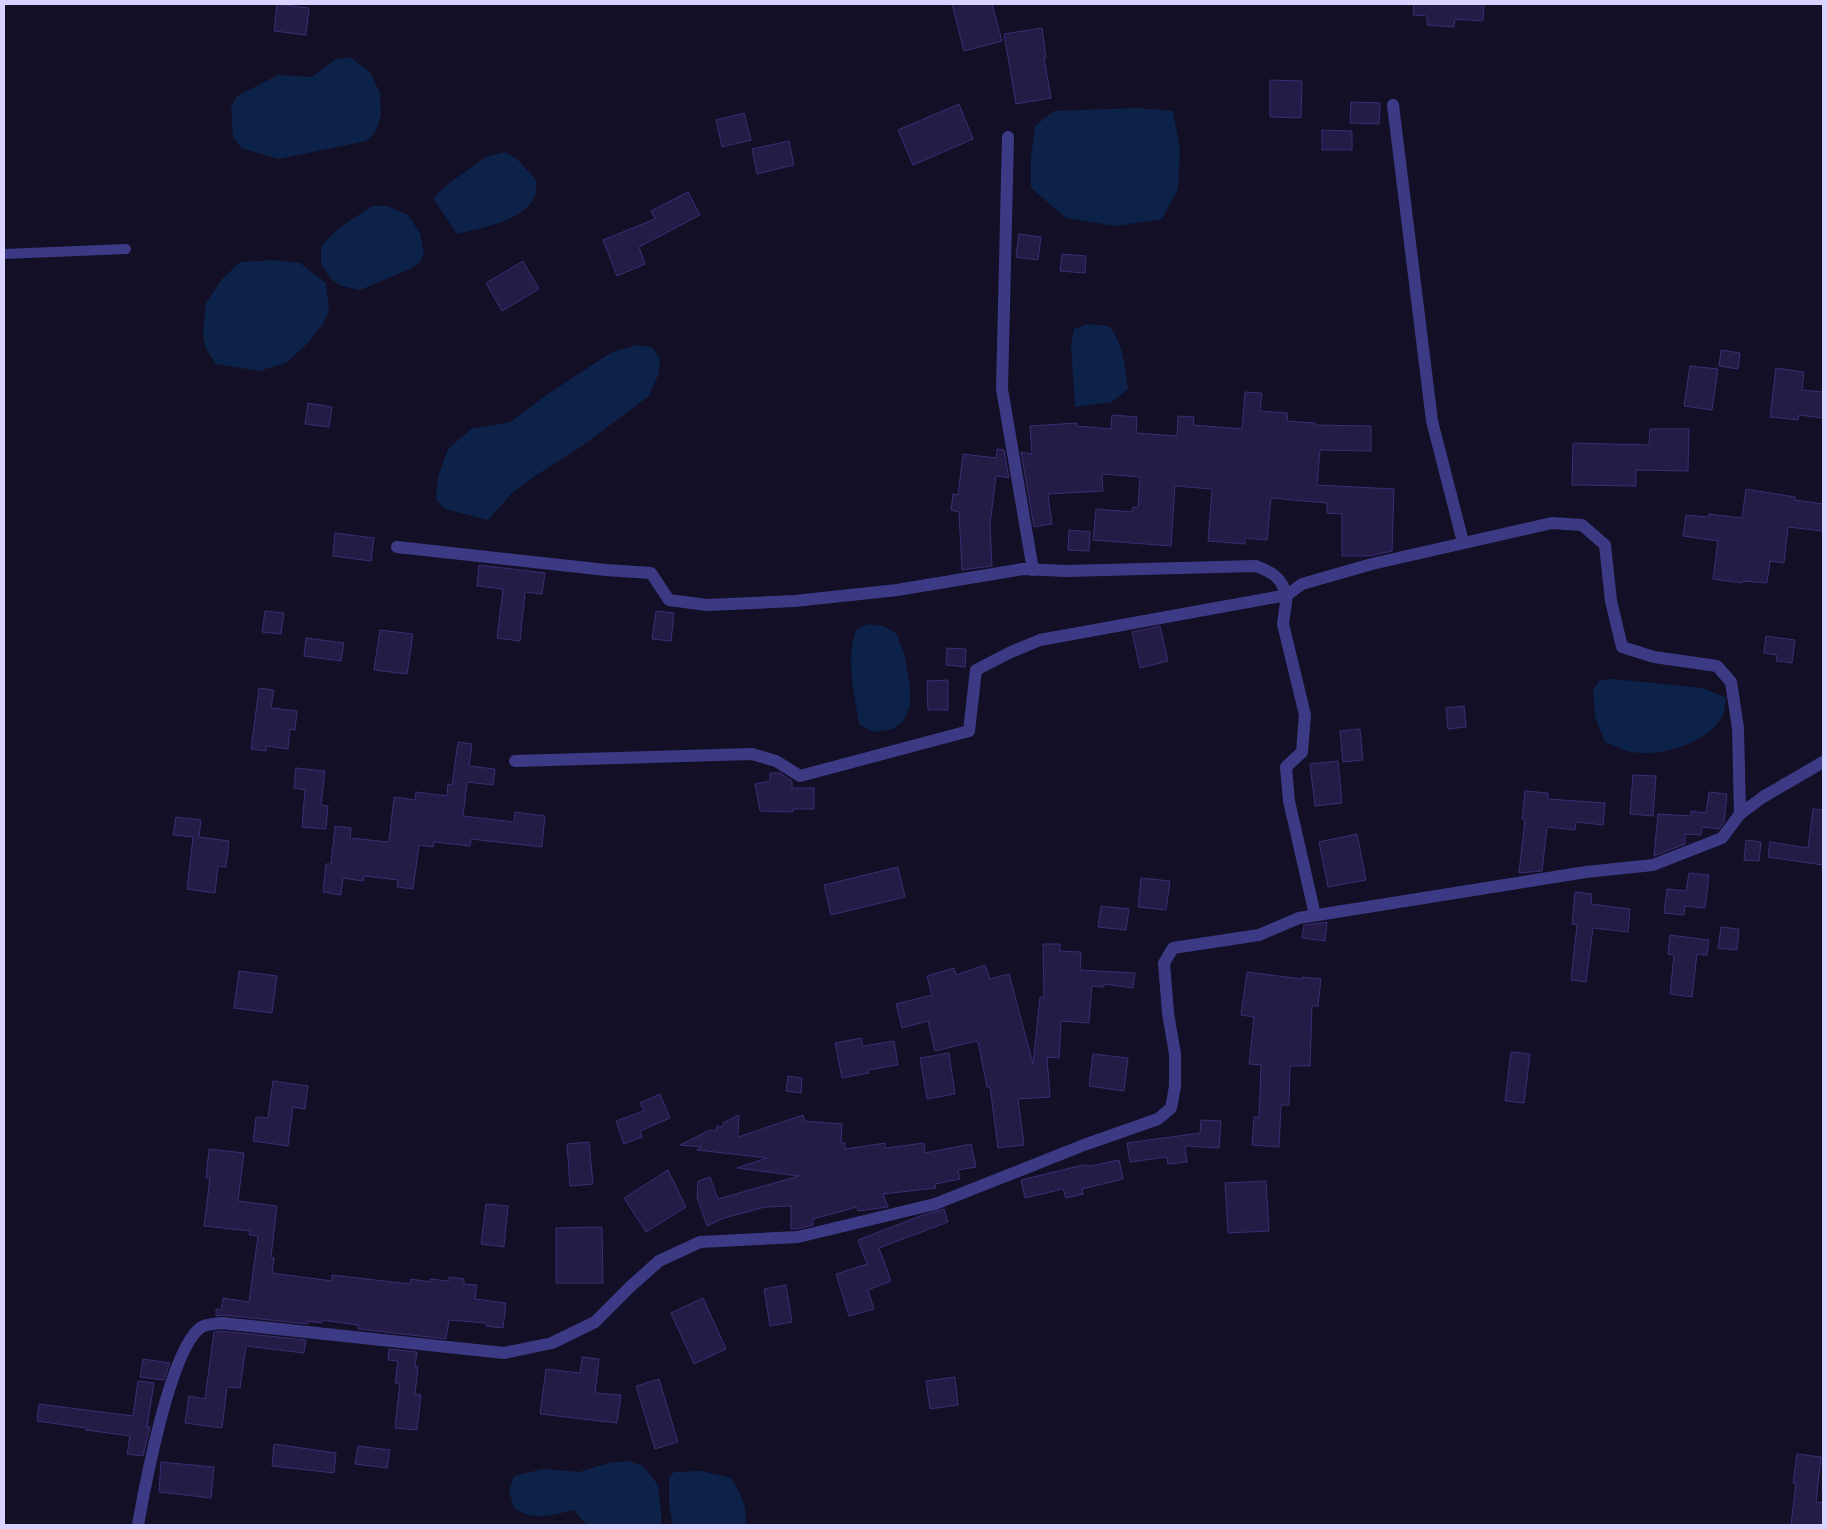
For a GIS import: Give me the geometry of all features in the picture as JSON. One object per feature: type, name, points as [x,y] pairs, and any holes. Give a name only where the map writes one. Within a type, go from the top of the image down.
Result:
[{"type":"street","points":[[1393,105],[1432,421],[1463,542]]},
{"type":"street","points":[[1008,137],[1002,389],[1034,570]]},
{"type":"street","points":[[515,761],[752,754],[776,761],[800,776],[969,731],[976,670],[1040,640],[1288,595],[1302,584],[1372,564],[1552,523],[1582,525],[1605,545],[1611,601],[1622,647],[1654,657],[1717,666],[1731,682],[1738,728],[1740,814]]},
{"type":"street","points":[[397,547],[606,570],[651,573],[669,600],[707,605],[795,600],[897,590],[1023,569],[1067,571],[1256,566],[1272,572],[1282,582],[1288,595],[1284,624],[1305,715],[1302,752],[1286,767],[1289,801],[1315,915]]},
{"type":"street","points":[[138,1525],[149,1468],[172,1380],[190,1338],[201,1327],[222,1322],[504,1352],[552,1343],[595,1322],[659,1261],[700,1242],[798,1237],[935,1204],[1084,1145],[1158,1119],[1171,1108],[1175,1086],[1175,1054],[1168,1013],[1164,963],[1173,948],[1259,934],[1299,918],[1315,915],[1586,872],[1654,865],[1722,838],[1740,814],[1763,797],[1823,762]]},
{"type":"lane","points":[[4,254],[126,249]]},
{"type":"water","points":[[350,57],[370,72],[380,93],[381,115],[375,133],[366,141],[279,159],[241,148],[233,137],[231,107],[237,96],[278,75],[312,77],[334,60]]},
{"type":"water","points":[[1138,108],[1173,111],[1180,150],[1178,189],[1162,219],[1116,226],[1066,218],[1031,188],[1031,158],[1035,126],[1054,111]]},
{"type":"water","points":[[505,152],[518,160],[536,180],[535,196],[529,205],[512,218],[490,226],[457,234],[433,198],[448,184],[486,157]]},
{"type":"water","points":[[372,206],[387,206],[408,215],[420,233],[424,253],[420,262],[410,269],[360,290],[341,286],[331,279],[321,264],[321,246],[339,228]]},
{"type":"water","points":[[273,260],[300,263],[326,283],[329,310],[323,324],[305,346],[286,363],[259,371],[216,364],[206,349],[203,334],[206,303],[222,279],[240,262]]},
{"type":"water","points":[[1088,324],[1109,326],[1114,333],[1123,356],[1128,389],[1112,402],[1075,407],[1071,345],[1074,329]]},
{"type":"water","points":[[637,345],[652,347],[660,359],[659,373],[649,396],[579,448],[512,493],[488,520],[445,509],[436,499],[438,477],[448,449],[471,429],[510,422],[545,396],[612,352]]},
{"type":"water","points":[[868,624],[883,626],[896,633],[904,653],[910,686],[910,706],[904,720],[893,729],[873,732],[859,724],[851,665],[851,653],[856,630]]},
{"type":"water","points":[[1614,679],[1703,688],[1726,698],[1724,713],[1715,726],[1705,735],[1694,741],[1668,750],[1642,753],[1631,752],[1605,742],[1595,717],[1593,690],[1600,680]]},
{"type":"water","points":[[628,1461],[643,1466],[658,1485],[661,1525],[589,1525],[574,1510],[536,1516],[514,1508],[509,1491],[514,1476],[543,1469],[579,1472],[609,1463]]},
{"type":"water","points":[[702,1471],[731,1478],[743,1500],[746,1525],[673,1525],[669,1504],[669,1478],[674,1472]]},
{"type":"building","points":[[277,4],[309,8],[306,35],[274,31]]},
{"type":"building","points":[[952,4],[992,4],[1002,41],[964,51]]},
{"type":"building","points":[[1414,4],[1484,4],[1483,21],[1455,19],[1454,27],[1427,25],[1427,16],[1413,15]]},
{"type":"building","points":[[1042,28],[1046,58],[1044,58],[1051,98],[1016,104],[1004,34]]},
{"type":"building","points":[[1270,80],[1302,81],[1301,118],[1270,117]]},
{"type":"building","points":[[1351,102],[1380,103],[1379,124],[1350,123]]},
{"type":"building","points":[[959,104],[973,139],[913,165],[898,130]]},
{"type":"building","points":[[744,113],[751,140],[722,147],[716,120]]},
{"type":"building","points":[[1322,130],[1352,131],[1352,150],[1322,150]]},
{"type":"building","points":[[789,141],[794,165],[757,174],[752,149]]},
{"type":"building","points":[[688,192],[700,215],[639,247],[645,264],[617,276],[603,240],[655,219],[651,211]]},
{"type":"building","points":[[1019,234],[1041,237],[1038,260],[1016,257]]},
{"type":"building","points":[[1062,254],[1086,256],[1085,273],[1060,271]]},
{"type":"building","points":[[523,261],[539,289],[502,311],[486,283]]},
{"type":"building","points":[[1721,350],[1740,353],[1738,369],[1719,366]]},
{"type":"building","points":[[1690,366],[1718,369],[1712,410],[1684,406]]},
{"type":"building","points":[[1776,368],[1804,372],[1802,390],[1823,392],[1823,418],[1799,415],[1798,420],[1770,417]]},
{"type":"building","points":[[1245,392],[1262,393],[1260,411],[1288,413],[1287,421],[1315,423],[1315,425],[1371,426],[1371,451],[1320,450],[1317,485],[1394,489],[1392,551],[1370,556],[1342,556],[1342,514],[1327,513],[1327,503],[1271,498],[1267,540],[1245,538],[1245,544],[1208,541],[1212,489],[1175,486],[1171,546],[1093,540],[1096,509],[1132,512],[1133,507],[1138,507],[1140,477],[1102,474],[1103,491],[1048,494],[1052,524],[1034,527],[1021,452],[1032,454],[1030,426],[1077,423],[1077,426],[1111,429],[1112,415],[1137,417],[1136,433],[1177,436],[1178,416],[1194,417],[1193,425],[1242,429]]},
{"type":"building","points":[[308,403],[332,407],[329,427],[305,424]]},
{"type":"building","points":[[1650,429],[1689,429],[1688,471],[1636,470],[1636,486],[1572,485],[1573,443],[1649,445]]},
{"type":"building","points":[[997,449],[1004,450],[1009,478],[996,476],[990,525],[992,566],[962,570],[959,512],[951,510],[953,494],[958,495],[963,454],[996,458]]},
{"type":"building","points":[[1746,489],[1795,497],[1795,500],[1823,504],[1823,531],[1788,527],[1784,563],[1770,561],[1767,583],[1743,581],[1742,583],[1713,579],[1718,541],[1683,536],[1686,515],[1708,517],[1709,514],[1742,518]]},
{"type":"building","points":[[1069,530],[1090,532],[1089,551],[1068,550]]},
{"type":"building","points":[[335,533],[374,538],[371,561],[333,556]]},
{"type":"building","points":[[479,565],[545,573],[542,594],[525,592],[520,641],[497,638],[503,589],[477,586]]},
{"type":"building","points":[[265,611],[284,613],[281,634],[262,632]]},
{"type":"building","points":[[656,611],[674,613],[671,641],[652,639]]},
{"type":"building","points":[[1160,626],[1168,661],[1140,668],[1132,632]]},
{"type":"building","points":[[380,630],[413,634],[407,674],[374,670]]},
{"type":"building","points":[[1766,636],[1795,640],[1792,663],[1776,661],[1777,655],[1764,653]]},
{"type":"building","points":[[306,638],[344,643],[341,661],[304,656]]},
{"type":"building","points":[[947,648],[966,649],[965,667],[946,665]]},
{"type":"building","points":[[948,680],[948,710],[928,710],[927,681]]},
{"type":"building","points":[[259,688],[274,690],[271,708],[297,711],[295,730],[290,729],[288,749],[266,746],[266,751],[251,749]]},
{"type":"building","points":[[1464,706],[1466,727],[1448,729],[1446,708]]},
{"type":"building","points":[[1360,729],[1363,760],[1343,762],[1340,731]]},
{"type":"building","points":[[458,742],[472,744],[469,766],[495,769],[493,785],[467,782],[463,816],[514,822],[515,812],[545,816],[542,847],[471,839],[470,846],[434,842],[433,847],[419,845],[413,889],[397,887],[398,880],[364,876],[363,881],[343,878],[341,895],[323,892],[326,864],[331,864],[335,826],[351,828],[350,838],[389,842],[394,797],[415,800],[416,792],[447,796],[448,784],[452,785]]},
{"type":"building","points":[[1338,761],[1342,803],[1315,806],[1310,764]]},
{"type":"building","points":[[296,768],[325,771],[321,805],[328,806],[326,829],[302,827],[305,790],[294,788]]},
{"type":"building","points":[[770,773],[780,773],[792,781],[792,788],[814,788],[814,809],[793,809],[793,812],[760,811],[755,784],[770,781]]},
{"type":"building","points":[[1633,775],[1656,776],[1653,816],[1630,814]]},
{"type":"building","points":[[1525,791],[1548,793],[1548,799],[1605,803],[1603,825],[1576,822],[1575,830],[1547,827],[1542,871],[1519,873],[1525,819],[1522,819]]},
{"type":"building","points":[[1709,792],[1727,794],[1724,822],[1719,829],[1702,827],[1701,835],[1685,834],[1685,844],[1654,856],[1658,814],[1691,816],[1691,811],[1706,813]]},
{"type":"building","points":[[1813,809],[1823,810],[1823,865],[1768,857],[1770,842],[1808,848]]},
{"type":"building","points":[[176,817],[201,820],[199,837],[229,841],[226,867],[218,866],[215,893],[187,889],[193,837],[173,835]]},
{"type":"building","points":[[1357,834],[1366,880],[1328,887],[1319,842]]},
{"type":"building","points":[[1746,840],[1761,842],[1759,861],[1744,860]]},
{"type":"building","points":[[898,867],[905,897],[831,915],[824,885]]},
{"type":"building","points":[[1689,873],[1709,875],[1705,908],[1685,906],[1684,915],[1664,913],[1667,889],[1686,891]]},
{"type":"building","points":[[1141,878],[1170,881],[1166,910],[1138,907]]},
{"type":"building","points":[[1575,892],[1592,894],[1591,904],[1630,909],[1628,932],[1593,928],[1586,982],[1571,980],[1577,925],[1572,924]]},
{"type":"building","points":[[1101,906],[1129,909],[1126,930],[1098,927]]},
{"type":"building","points":[[1327,922],[1325,941],[1302,938],[1304,925]]},
{"type":"building","points":[[1721,927],[1739,929],[1737,950],[1718,948]]},
{"type":"building","points":[[1670,935],[1709,940],[1707,955],[1697,954],[1692,997],[1670,994],[1674,955],[1668,954]]},
{"type":"building","points":[[1043,944],[1060,944],[1060,951],[1081,952],[1080,970],[1135,973],[1133,988],[1104,984],[1104,987],[1092,986],[1089,1023],[1061,1021],[1059,1058],[1047,1057],[1050,1097],[1018,1099],[1024,1145],[998,1148],[990,1087],[987,1087],[978,1042],[935,1051],[928,1021],[902,1028],[896,1004],[932,995],[927,976],[954,968],[956,975],[985,965],[990,979],[1009,974],[1033,1064],[1040,997],[1044,997]]},
{"type":"building","points":[[239,971],[277,976],[272,1013],[234,1008]]},
{"type":"building","points":[[1247,972],[1302,979],[1303,977],[1321,979],[1318,1006],[1312,1006],[1310,1066],[1290,1066],[1289,1105],[1281,1105],[1279,1147],[1252,1145],[1254,1117],[1259,1117],[1261,1065],[1249,1064],[1254,1017],[1241,1015]]},
{"type":"building","points":[[861,1038],[863,1046],[894,1041],[898,1065],[868,1070],[869,1073],[842,1078],[835,1043]]},
{"type":"building","points":[[1511,1052],[1530,1054],[1524,1103],[1505,1101]]},
{"type":"building","points":[[949,1053],[955,1094],[927,1099],[920,1058]]},
{"type":"building","points":[[1093,1054],[1128,1058],[1124,1091],[1089,1086]]},
{"type":"building","points":[[788,1076],[802,1078],[801,1093],[786,1091]]},
{"type":"building","points":[[273,1081],[308,1086],[305,1109],[293,1107],[288,1146],[253,1141],[256,1117],[268,1118]]},
{"type":"building","points":[[660,1094],[670,1118],[640,1131],[642,1137],[624,1144],[616,1121],[644,1111],[640,1103]]},
{"type":"building","points":[[739,1115],[738,1137],[803,1115],[805,1121],[842,1124],[841,1143],[845,1143],[845,1149],[885,1143],[885,1148],[924,1143],[925,1153],[971,1144],[976,1167],[958,1170],[960,1179],[935,1184],[936,1188],[883,1194],[888,1207],[858,1211],[857,1207],[813,1219],[813,1225],[797,1229],[791,1229],[791,1206],[765,1207],[724,1218],[707,1226],[697,1197],[698,1181],[710,1177],[718,1199],[799,1176],[737,1168],[767,1158],[697,1150],[702,1147],[680,1145],[710,1130],[716,1131],[717,1126],[723,1127],[723,1123]]},
{"type":"building","points":[[1201,1120],[1221,1121],[1219,1148],[1185,1146],[1187,1162],[1168,1164],[1167,1157],[1130,1162],[1127,1143],[1200,1133]]},
{"type":"building","points":[[589,1142],[593,1184],[570,1186],[567,1144]]},
{"type":"building","points":[[209,1149],[244,1153],[238,1201],[277,1206],[271,1257],[274,1258],[272,1273],[332,1281],[332,1275],[410,1284],[411,1279],[430,1282],[430,1279],[449,1281],[449,1277],[464,1279],[464,1284],[477,1285],[475,1299],[506,1303],[503,1328],[486,1326],[486,1323],[449,1320],[446,1339],[358,1329],[358,1325],[322,1320],[322,1323],[308,1321],[308,1324],[223,1315],[216,1316],[216,1309],[221,1310],[223,1298],[249,1302],[258,1236],[249,1235],[250,1231],[204,1226],[210,1178],[206,1178]]},
{"type":"building","points":[[1119,1160],[1123,1179],[1082,1189],[1083,1194],[1066,1198],[1063,1189],[1025,1198],[1021,1180],[1083,1165],[1090,1166]]},
{"type":"building","points":[[668,1170],[686,1207],[646,1232],[624,1198]]},
{"type":"building","points":[[1266,1181],[1269,1231],[1228,1233],[1225,1183]]},
{"type":"building","points":[[486,1204],[508,1206],[504,1247],[481,1244]]},
{"type":"building","points":[[944,1209],[948,1222],[879,1248],[891,1281],[868,1290],[874,1309],[849,1316],[836,1274],[867,1264],[858,1240]]},
{"type":"building","points":[[602,1227],[603,1283],[556,1283],[556,1228]]},
{"type":"building","points":[[786,1285],[792,1322],[770,1326],[764,1289]]},
{"type":"building","points":[[703,1298],[726,1349],[694,1364],[671,1313]]},
{"type":"building","points":[[222,1331],[306,1340],[304,1353],[246,1346],[240,1388],[227,1387],[222,1428],[185,1423],[189,1396],[205,1399],[214,1332]]},
{"type":"building","points":[[389,1349],[417,1352],[415,1366],[418,1367],[415,1394],[421,1395],[417,1430],[395,1428],[400,1383],[395,1383],[398,1361],[388,1360]]},
{"type":"building","points":[[582,1357],[599,1359],[595,1393],[621,1395],[617,1423],[540,1414],[546,1369],[580,1373]]},
{"type":"building","points":[[143,1359],[170,1363],[164,1380],[140,1377]]},
{"type":"building","points":[[955,1377],[958,1405],[930,1409],[926,1381]]},
{"type":"building","points":[[659,1379],[678,1442],[655,1449],[636,1386]]},
{"type":"building","points":[[138,1381],[154,1383],[147,1427],[150,1427],[143,1456],[127,1454],[130,1436],[37,1421],[39,1404],[133,1416]]},
{"type":"building","points":[[274,1444],[336,1453],[334,1473],[272,1466]]},
{"type":"building","points":[[358,1446],[390,1450],[387,1468],[355,1464]]},
{"type":"building","points":[[1797,1454],[1821,1457],[1816,1502],[1823,1503],[1823,1525],[1791,1525],[1796,1483],[1793,1483]]},
{"type":"building","points":[[161,1462],[214,1467],[211,1498],[159,1492]]}]
